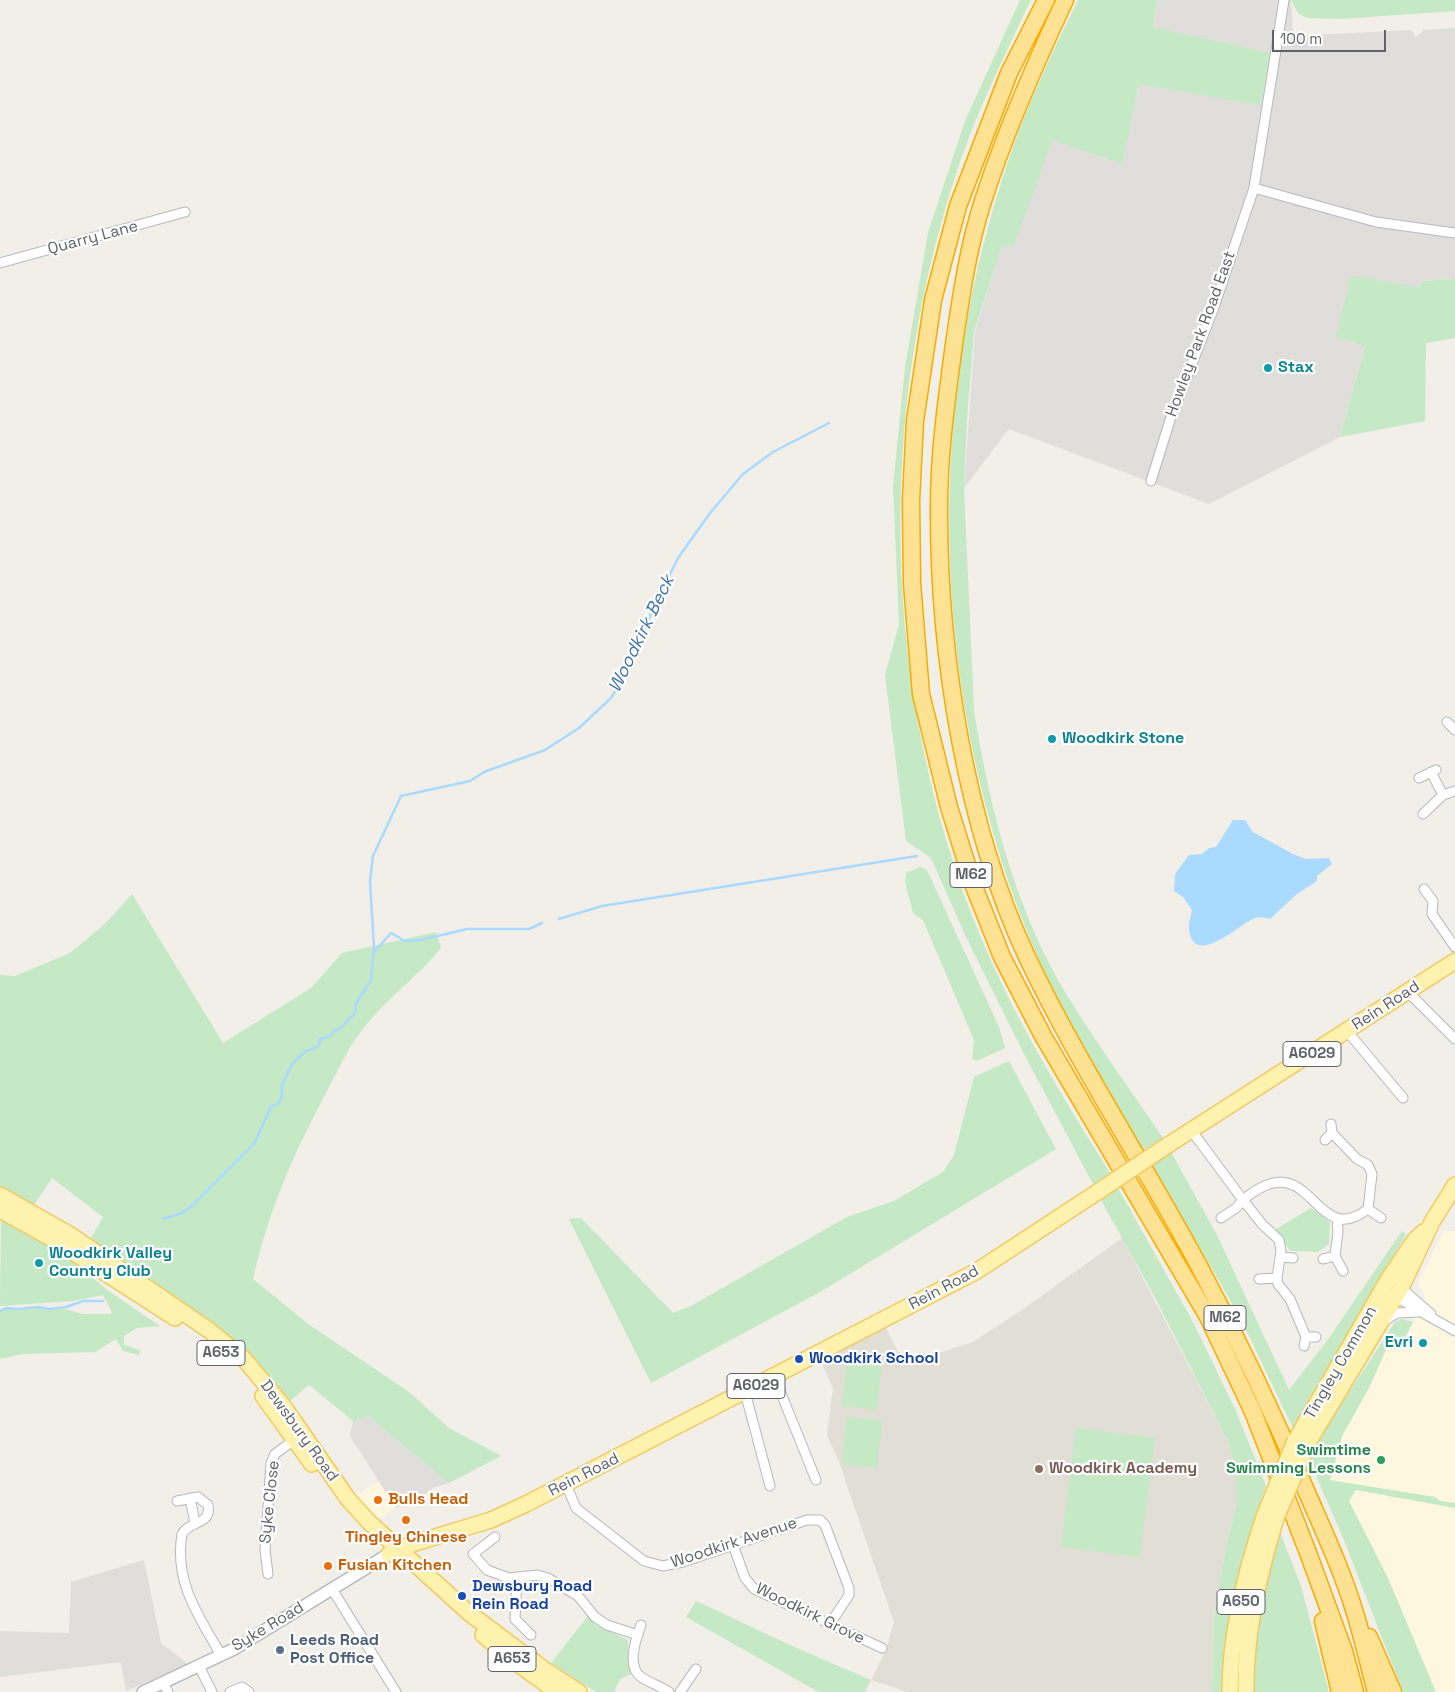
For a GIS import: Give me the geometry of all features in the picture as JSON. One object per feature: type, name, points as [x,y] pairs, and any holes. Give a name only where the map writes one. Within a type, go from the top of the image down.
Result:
[{"type":"highway","name":"M62","points":[[1046,0],[1009,73],[958,206],[933,300],[915,421],[911,500],[912,583],[921,694],[949,808],[973,884],[1002,957],[1043,1036],[1208,1317],[1253,1412],[1344,1651],[1355,1692]]},
{"type":"highway","name":"M62","points":[[1065,0],[1026,84],[982,205],[960,304],[943,423],[939,504],[942,588],[951,692],[975,805],[997,879],[1025,952],[1068,1039],[1198,1264],[1268,1400],[1330,1547],[1354,1611],[1376,1692]]},
{"type":"highway","name":"M62","points":[[1307,1550],[1340,1692]]},
{"type":"highway","name":"M62","points":[[1354,1611],[1375,1647],[1393,1692]]},
{"type":"main road","name":"Rein Road","points":[[393,1552],[491,1520],[566,1484],[977,1271],[1191,1130],[1455,961]]},
{"type":"main road","name":"Tingley Common","points":[[1270,1516],[1302,1441],[1374,1321],[1395,1289],[1411,1270],[1432,1222],[1455,1185]]},
{"type":"main road","name":"Dewsbury Road","points":[[0,1195],[69,1234],[210,1331],[244,1359],[284,1407],[348,1499],[393,1552],[469,1613],[545,1670],[579,1692]]},
{"type":"main road","name":"Dewsbury Road","points":[[0,1210],[54,1240],[198,1334],[234,1363],[266,1399],[340,1503],[518,1664],[557,1692]]},
{"type":"main road","name":"Tingley Common","points":[[1395,1289],[1414,1241],[1432,1222]]},
{"type":"main road","name":"A650","points":[[1230,1692],[1238,1613],[1254,1547],[1270,1516]]},
{"type":"main road","name":"A650","points":[[1246,1692],[1251,1614],[1270,1516]]},
{"type":"street","name":"Howley Park Road East","points":[[1151,481],[1171,418],[1212,310],[1254,188],[1284,0]]},
{"type":"street","points":[[1254,188],[1376,222],[1455,233]]},
{"type":"street","name":"Quarry Lane","points":[[0,263],[185,212]]},
{"type":"street","points":[[1447,722],[1455,730]]},
{"type":"street","points":[[1419,778],[1434,771],[1443,795]]},
{"type":"street","points":[[1423,814],[1443,795],[1455,791]]},
{"type":"street","points":[[1424,889],[1433,901],[1432,914],[1455,947]]},
{"type":"street","points":[[1408,992],[1455,1039]]},
{"type":"street","points":[[1347,1031],[1403,1098]]},
{"type":"street","points":[[1191,1130],[1262,1224],[1279,1240],[1280,1257],[1277,1278],[1309,1340]]},
{"type":"street","points":[[1329,1132],[1357,1159],[1368,1165],[1372,1174],[1368,1209]]},
{"type":"street","points":[[1221,1218],[1266,1184],[1277,1181],[1288,1182],[1306,1192],[1324,1212],[1337,1218],[1350,1218],[1368,1209]]},
{"type":"street","points":[[1368,1209],[1381,1218]]},
{"type":"street","points":[[1337,1218],[1338,1232],[1335,1256],[1343,1271]]},
{"type":"street","points":[[1324,1259],[1335,1256]]},
{"type":"street","points":[[1280,1257],[1293,1258]]},
{"type":"street","points":[[1411,1270],[1412,1288],[1419,1307]]},
{"type":"street","points":[[1259,1278],[1277,1278]]},
{"type":"street","points":[[1395,1289],[1434,1318],[1455,1330]]},
{"type":"street","points":[[1374,1321],[1419,1307]]},
{"type":"street","points":[[774,1376],[814,1476],[803,1476]]},
{"type":"street","points":[[746,1392],[770,1486]]},
{"type":"street","name":"Syke Close","points":[[268,1574],[265,1550],[271,1463],[275,1454],[294,1440]]},
{"type":"street","name":"Woodkirk Avenue","points":[[566,1484],[576,1508],[634,1554],[653,1564],[672,1565],[807,1520],[820,1520],[825,1524],[849,1588],[848,1595],[830,1624]]},
{"type":"street","points":[[190,1498],[195,1523]]},
{"type":"street","points":[[177,1501],[202,1498],[209,1510],[203,1521],[185,1528],[182,1534],[181,1570],[189,1600],[221,1655]]},
{"type":"street","points":[[495,1537],[473,1554],[488,1570],[516,1578],[537,1574],[548,1578],[578,1596],[595,1617],[607,1625],[638,1635]]},
{"type":"street","name":"Woodkirk Grove","points":[[733,1545],[749,1585],[761,1593],[882,1648]]},
{"type":"street","name":"Syke Road","points":[[143,1692],[166,1688],[199,1666],[221,1655],[393,1552]]},
{"type":"street","points":[[516,1578],[515,1619],[532,1635]]},
{"type":"street","points":[[332,1589],[396,1692]]},
{"type":"street","points":[[641,1625],[634,1660],[636,1671],[640,1676],[669,1692]]},
{"type":"street","points":[[199,1666],[212,1692]]},
{"type":"street","points":[[680,1692],[696,1669]]},
{"type":"street","points":[[230,1692],[242,1687],[250,1692]]},
{"type":"shaded area","points":[[1157,0],[1291,0],[1293,36],[1411,30],[1416,37],[1424,30],[1455,28],[1455,279],[1423,281],[1365,345],[1340,437],[1209,504],[1009,429],[964,488],[975,332],[1002,245],[1033,189],[1052,140],[1122,163],[1139,83],[1261,104],[1270,53],[1153,27]]},
{"type":"shaded area","points":[[1444,1231],[1455,1231],[1455,1692],[1436,1692],[1330,1480],[1342,1436],[1369,1388],[1389,1343],[1402,1344],[1425,1296],[1419,1286],[1419,1281]]},
{"type":"shaded area","name":"Woodkirk Academy","points":[[1122,1238],[1228,1441],[1237,1476],[1237,1503],[1226,1547],[1214,1617],[1212,1692],[907,1692],[871,1680],[886,1650],[894,1622],[839,1462],[827,1435],[833,1388],[820,1360],[885,1326],[904,1364],[973,1342],[1022,1310]]},
{"type":"shaded area","points":[[368,1416],[449,1483],[435,1487],[419,1498],[396,1508],[350,1436],[353,1421]]},
{"type":"shaded area","points":[[379,1482],[396,1508],[377,1519],[355,1495]]},
{"type":"shaded area","points":[[144,1560],[161,1643],[188,1664],[126,1691],[121,1662],[0,1677],[0,1631],[69,1633],[71,1582]]},
{"type":"green space","points":[[1020,0],[1031,0],[976,119],[961,159],[933,254],[914,351],[903,449],[901,548],[907,646],[922,744],[946,840],[979,933],[1007,996],[1057,1086],[1110,1173],[1093,1184],[1023,1052],[966,937],[931,858],[906,841],[885,675],[899,624],[893,486],[905,367],[928,233],[965,121]]},
{"type":"green space","points":[[1078,0],[1157,0],[1153,27],[1270,53],[1261,105],[1139,84],[1122,164],[1052,140],[1014,246],[1002,246],[974,332],[964,488],[974,711],[988,786],[997,823],[1020,897],[1051,967],[1092,1035],[1163,1138],[1143,1150],[1078,1040],[1049,983],[1024,924],[993,830],[970,734],[955,636],[949,538],[952,440],[963,342],[983,245],[1019,131],[1043,74]]},
{"type":"green space","points":[[1291,0],[1455,0],[1455,11],[1340,19],[1307,18],[1298,13]]},
{"type":"green space","points":[[1351,276],[1418,287],[1423,281],[1455,279],[1455,338],[1426,343],[1425,421],[1340,437],[1365,346],[1336,337]]},
{"type":"green space","points":[[920,867],[927,870],[999,1027],[1005,1048],[977,1061],[972,1059],[974,1040],[923,920],[913,913],[905,882],[906,873]]},
{"type":"green space","points":[[132,894],[223,1043],[311,988],[342,953],[436,932],[441,948],[361,1031],[341,1064],[293,1159],[267,1228],[253,1279],[308,1324],[409,1392],[449,1428],[501,1456],[449,1483],[368,1416],[353,1421],[309,1385],[290,1401],[268,1375],[221,1331],[171,1294],[90,1240],[103,1217],[52,1178],[34,1205],[0,1185],[0,975],[15,976],[70,953],[105,924]]},
{"type":"green space","points":[[1009,1061],[1056,1149],[820,1292],[651,1383],[569,1219],[581,1218],[673,1313],[691,1306],[847,1217],[894,1201],[943,1172],[954,1155],[974,1077]]},
{"type":"green space","points":[[1171,1152],[1217,1235],[1289,1390],[1329,1338],[1402,1231],[1406,1234],[1293,1428],[1240,1317],[1151,1164]]},
{"type":"green space","points":[[1118,1188],[1193,1322],[1236,1411],[1266,1486],[1249,1536],[1236,1587],[1227,1639],[1222,1692],[1212,1692],[1214,1617],[1226,1547],[1237,1503],[1237,1476],[1228,1441],[1152,1292],[1101,1200]]},
{"type":"green space","points":[[1311,1208],[1330,1222],[1329,1244],[1318,1252],[1290,1251],[1276,1229]]},
{"type":"green space","points":[[1,1220],[60,1250],[107,1290],[160,1326],[137,1328],[124,1336],[124,1345],[140,1350],[139,1355],[123,1351],[116,1339],[95,1352],[22,1354],[0,1359],[0,1311],[6,1308],[38,1307],[49,1309],[56,1307],[83,1314],[110,1314],[112,1312],[103,1295],[73,1301],[0,1306]]},
{"type":"green space","points":[[1401,1319],[1413,1322],[1402,1344],[1389,1343],[1369,1388],[1342,1436],[1330,1480],[1435,1497],[1440,1501],[1455,1503],[1455,1508],[1356,1490],[1349,1501],[1388,1578],[1436,1692],[1403,1692],[1344,1540],[1309,1460],[1333,1417],[1395,1322]]},
{"type":"green space","points":[[847,1358],[882,1362],[877,1410],[842,1406]]},
{"type":"green space","points":[[847,1417],[882,1421],[877,1468],[842,1464]]},
{"type":"green space","points":[[1076,1428],[1155,1438],[1140,1557],[1061,1547]]},
{"type":"green space","points":[[1280,1532],[1301,1586],[1329,1692],[1254,1692],[1257,1631],[1269,1571]]},
{"type":"green space","points":[[696,1601],[871,1680],[865,1692],[820,1692],[815,1690],[686,1617]]},
{"type":"green space","points":[[588,1616],[596,1625],[628,1640],[628,1665],[631,1674],[620,1679],[614,1692],[596,1692],[551,1663]]},
{"type":"water","points":[[1233,820],[1245,820],[1253,832],[1293,854],[1306,859],[1329,858],[1332,864],[1317,876],[1317,881],[1297,894],[1270,919],[1260,917],[1253,919],[1217,941],[1207,945],[1199,945],[1192,940],[1189,929],[1192,910],[1183,897],[1174,891],[1175,874],[1189,855],[1202,854],[1209,848],[1216,847]]},
{"type":"waterway","name":"Woodkirk Beck","points":[[163,1219],[182,1213],[193,1205],[254,1144],[271,1107],[279,1103],[282,1096],[282,1085],[292,1064],[306,1051],[319,1046],[320,1039],[330,1036],[334,1031],[341,1028],[355,1013],[356,1003],[371,980],[374,947],[370,881],[373,856],[401,796],[470,781],[484,772],[545,750],[579,728],[611,698],[631,665],[652,611],[678,558],[710,513],[743,474],[773,452],[829,423]]},
{"type":"waterway","points":[[559,919],[602,906],[917,856]]},
{"type":"waterway","points":[[375,951],[391,933],[405,941],[421,940],[467,929],[529,929],[542,923]]},
{"type":"waterway","name":"Woodkirk Beck","points":[[0,1311],[6,1308],[38,1307],[49,1309],[66,1307],[83,1301],[103,1301]]},
{"type":"place","name":"Stax","points":[[1268,368]]},
{"type":"place","name":"Woodkirk Stone","points":[[1052,739]]},
{"type":"place","name":"Woodkirk Valley Country Club","points":[[39,1263]]},
{"type":"place","name":"Evri","points":[[1423,1343]]},
{"type":"place","name":"Woodkirk School","points":[[799,1359]]},
{"type":"place","name":"Swimtime Swimming Lessons","points":[[1381,1460]]},
{"type":"place","name":"Woodkirk Academy","points":[[1039,1469]]},
{"type":"place","name":"Bulls Head","points":[[378,1500]]},
{"type":"place","name":"Tingley Chinese","points":[[406,1520]]},
{"type":"place","name":"Fusian Kitchen","points":[[328,1566]]},
{"type":"place","name":"Dewsbury Road Rein Road","points":[[462,1596]]},
{"type":"place","name":"Leeds Road Post Office","points":[[280,1650]]}]
